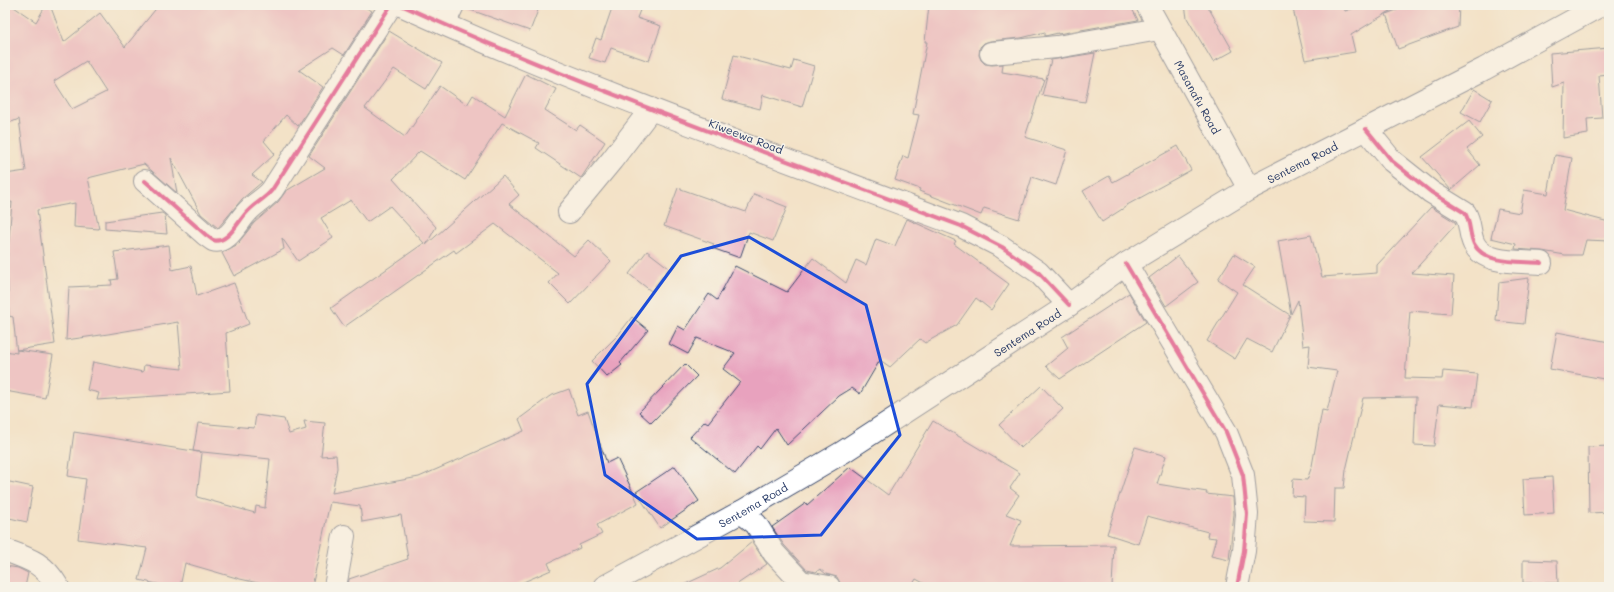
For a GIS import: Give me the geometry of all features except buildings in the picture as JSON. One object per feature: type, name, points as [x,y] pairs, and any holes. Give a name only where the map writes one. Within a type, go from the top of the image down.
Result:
[{"type":"street","points":[[145,181],[206,235],[213,240],[222,240],[231,233],[248,210],[268,195],[272,190],[391,5]]},
{"type":"street","name":"Kiweewa Road","points":[[401,5],[448,15],[650,109],[960,226],[1002,247],[1038,272],[1068,305]]},
{"type":"street","name":"Masanafu Road","points":[[1146,5],[1249,189]]},
{"type":"street","name":"Sentema Road","points":[[604,587],[741,512],[843,452],[1068,305],[1126,264],[1249,189],[1484,69],[1601,5]]},
{"type":"street","points":[[991,53],[1057,47],[1159,29]]},
{"type":"street","points":[[569,212],[612,160],[650,109]]},
{"type":"street","points":[[1366,129],[1392,161],[1431,192],[1465,213],[1468,218],[1473,242],[1485,256],[1495,259],[1541,263]]},
{"type":"street","points":[[1126,264],[1226,432],[1242,475],[1247,514],[1244,551],[1237,587]]},
{"type":"street","points":[[741,512],[756,524],[774,553],[802,582],[829,587]]},
{"type":"street","points":[[335,587],[344,536]]},
{"type":"street","points":[[5,550],[28,558],[39,565],[50,574],[58,587]]},
{"type":"highlighted area","points":[[749,237],[866,305],[900,435],[821,535],[697,539],[605,475],[587,384],[681,256]]},
{"type":"cycle path","points":[[145,181],[211,239],[218,241],[224,239],[251,208],[272,190],[391,5]]},
{"type":"cycle path","points":[[401,5],[539,65],[609,93],[961,226],[1002,247],[1038,272],[1069,305]]},
{"type":"cycle path","points":[[1366,129],[1392,161],[1431,192],[1465,213],[1472,240],[1479,251],[1486,256],[1504,261],[1541,263]]},
{"type":"cycle path","points":[[1126,264],[1226,432],[1243,475],[1247,514],[1244,551],[1237,587]]}]
